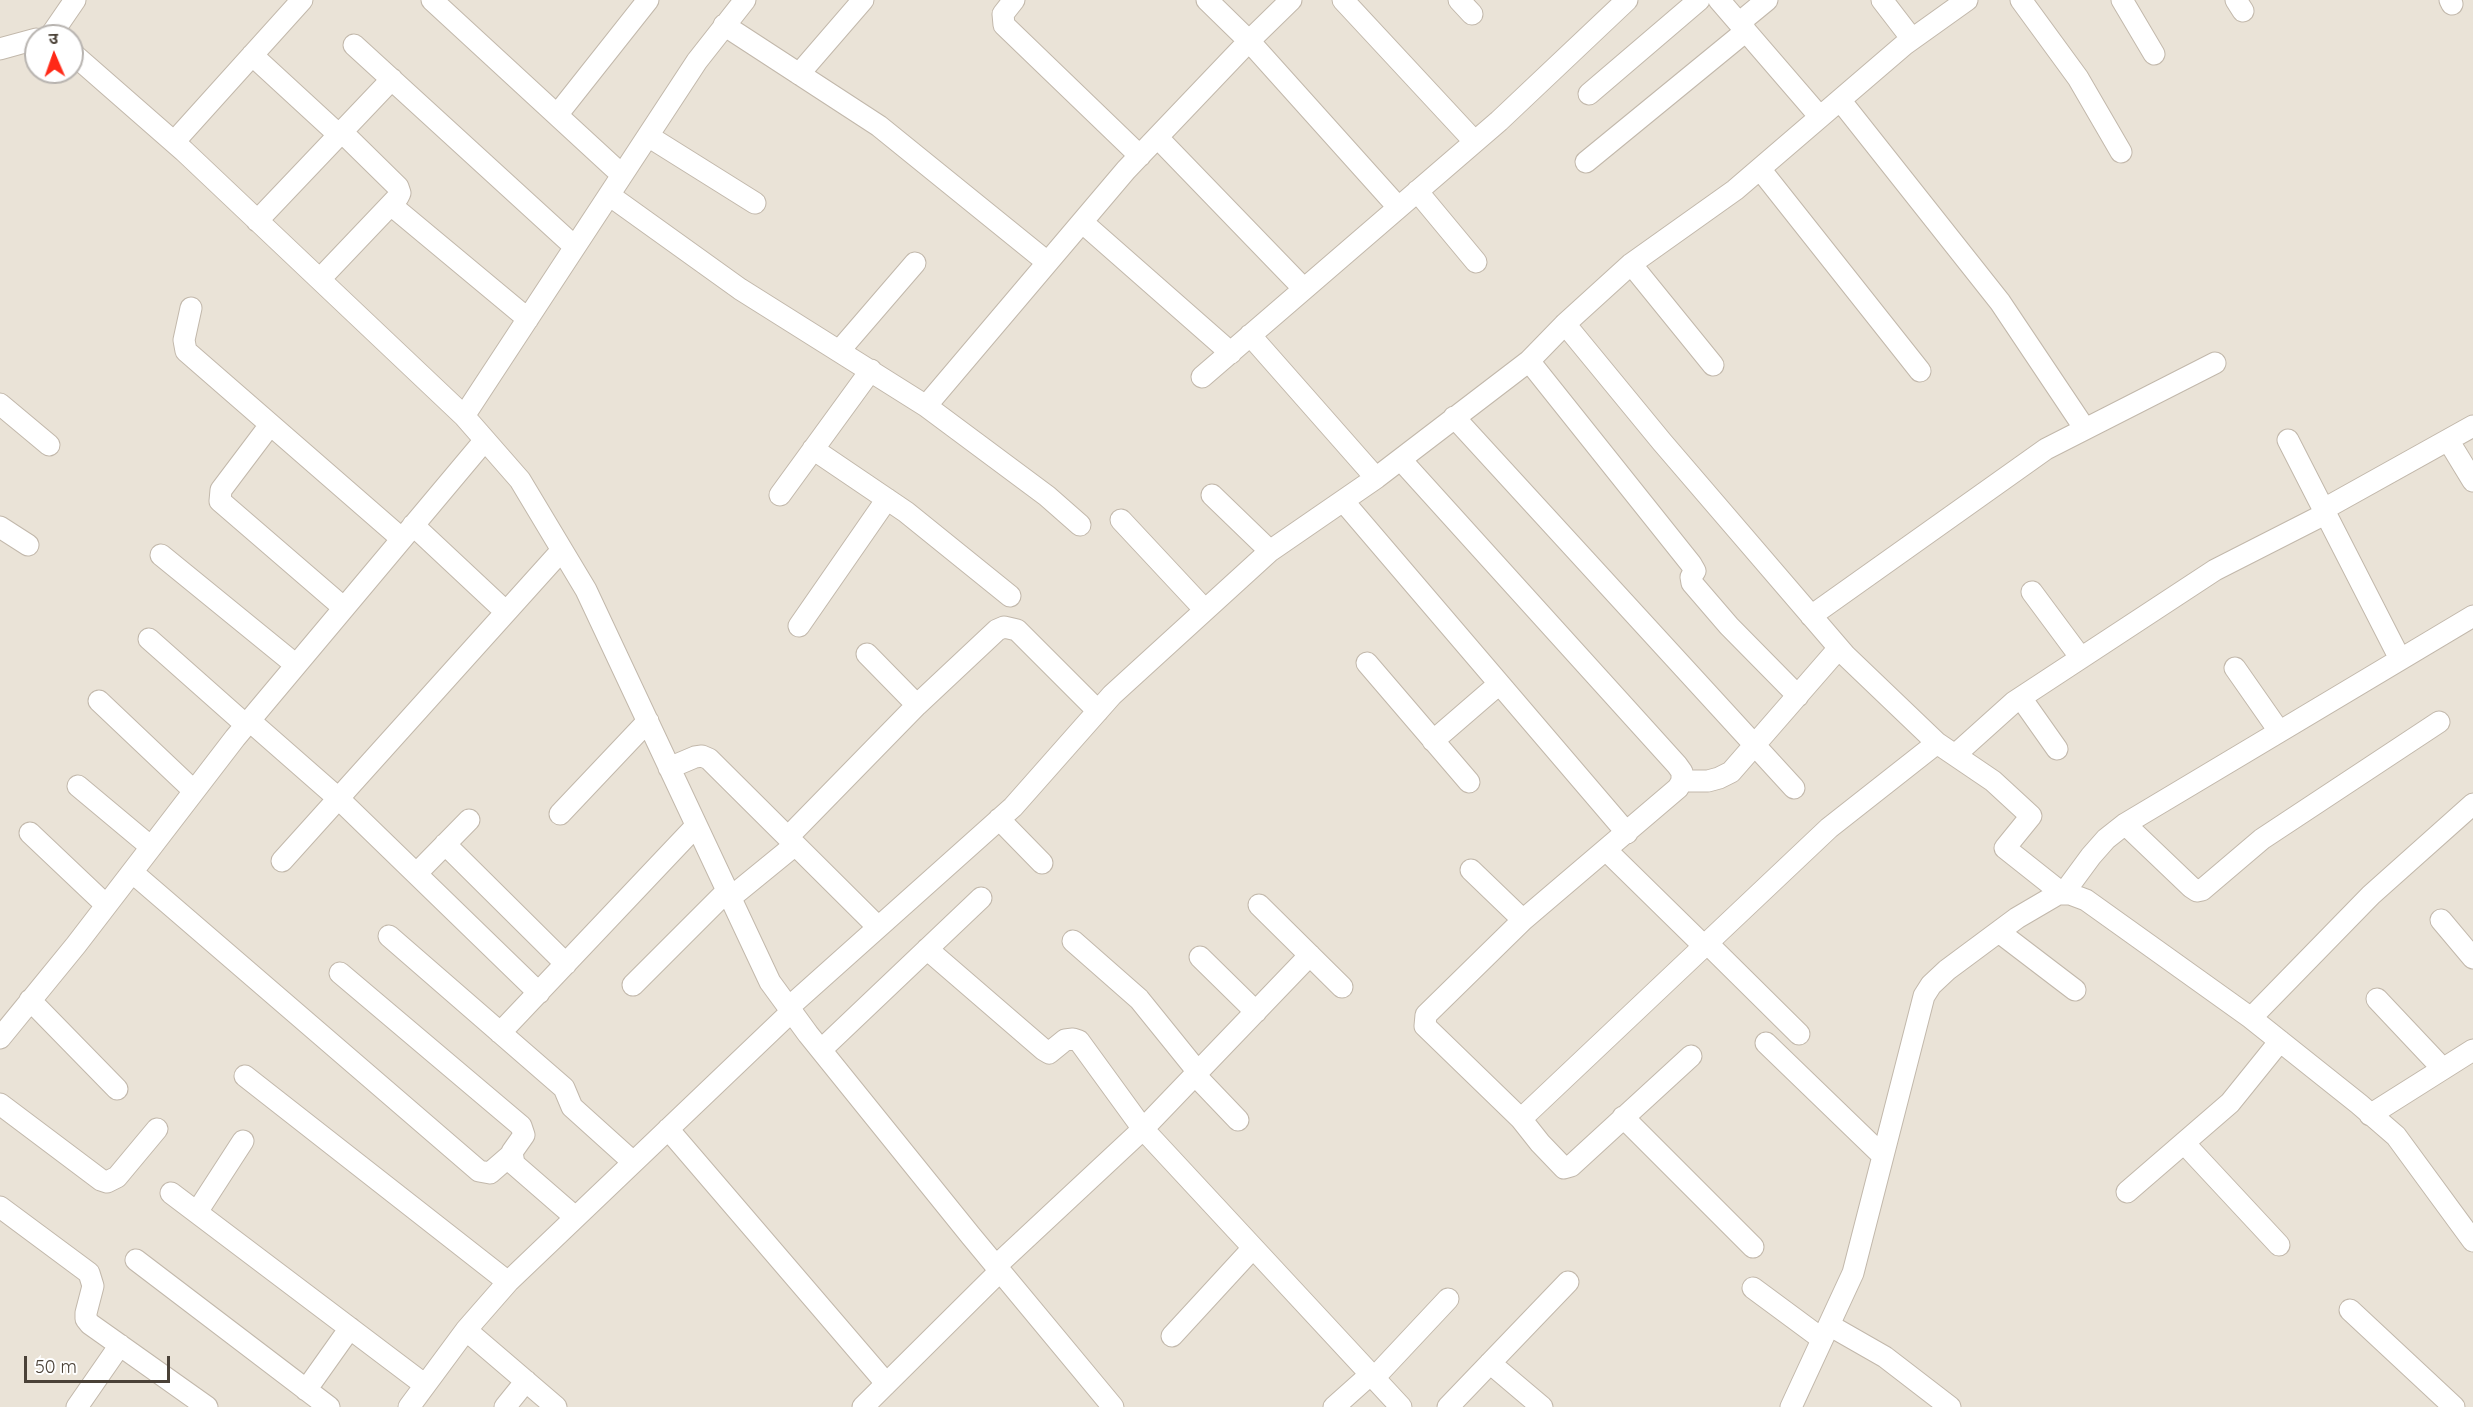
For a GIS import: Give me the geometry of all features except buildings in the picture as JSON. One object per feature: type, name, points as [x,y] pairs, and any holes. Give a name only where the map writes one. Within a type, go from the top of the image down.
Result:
[{"type":"street","points":[[56,24],[75,0]]},
{"type":"street","points":[[174,142],[302,0]]},
{"type":"street","points":[[432,0],[622,175]]},
{"type":"street","points":[[557,115],[648,0]]},
{"type":"street","points":[[464,416],[697,61],[745,0]]},
{"type":"street","points":[[799,74],[863,0]]},
{"type":"street","points":[[1014,0],[1003,14],[1004,25],[1140,156]]},
{"type":"street","points":[[1207,0],[1249,41],[1398,207]]},
{"type":"street","points":[[926,405],[1140,156],[1291,0]]},
{"type":"street","points":[[1343,0],[1474,141]]},
{"type":"street","points":[[1589,94],[1699,0]]},
{"type":"street","points":[[1719,0],[1820,117]]},
{"type":"street","points":[[1586,162],[1742,27],[1767,0]]},
{"type":"street","points":[[1882,0],[1912,39]]},
{"type":"street","points":[[409,1407],[466,1330],[508,1282],[789,1010],[1013,807],[1112,695],[1270,551],[1344,502],[1529,361],[1565,324],[1631,264],[1735,190],[1912,39],[1967,0]]},
{"type":"street","points":[[2021,0],[2078,78],[2121,152]]},
{"type":"street","points":[[2122,0],[2154,54]]},
{"type":"street","points":[[1202,377],[1474,141],[1624,1]]},
{"type":"street","points":[[724,25],[894,138],[1047,262]]},
{"type":"street","points":[[0,49],[24,42]]},
{"type":"street","points":[[354,45],[575,247]]},
{"type":"street","points":[[252,55],[341,133],[398,187],[400,193],[320,279]]},
{"type":"street","points":[[84,63],[174,142],[464,416],[520,480],[586,590],[770,982],[820,1050],[1113,1407]]},
{"type":"street","points":[[257,221],[392,79]]},
{"type":"street","points":[[1840,100],[2000,302],[2085,429]]},
{"type":"street","points":[[648,136],[755,203]]},
{"type":"street","points":[[1158,138],[1304,289]]},
{"type":"street","points":[[1760,169],[1920,371]]},
{"type":"street","points":[[1417,191],[1476,262]]},
{"type":"street","points":[[609,195],[740,289],[926,405],[1037,488],[1080,525]]},
{"type":"street","points":[[391,205],[528,319]]},
{"type":"street","points":[[1082,222],[1231,353]]},
{"type":"street","points":[[840,350],[915,263]]},
{"type":"street","points":[[1631,264],[1713,365]]},
{"type":"street","points":[[191,308],[184,340],[186,351],[270,424],[506,612]]},
{"type":"street","points":[[1565,324],[1662,442],[1839,648],[1937,743],[1993,781],[2031,816],[2006,848],[2063,894]]},
{"type":"street","points":[[1250,335],[1376,478]]},
{"type":"street","points":[[1529,361],[1691,564],[1695,571],[1691,577],[1692,583],[1729,626],[1798,696]]},
{"type":"street","points":[[1811,616],[2020,465],[2215,363]]},
{"type":"street","points":[[780,495],[871,370]]},
{"type":"street","points":[[0,404],[50,445]]},
{"type":"street","points":[[1454,417],[1794,788]]},
{"type":"street","points":[[270,424],[221,490],[220,501],[344,608]]},
{"type":"street","points":[[1955,755],[2021,698],[2215,570],[2325,511],[2473,426]]},
{"type":"street","points":[[0,1038],[248,723],[485,440]]},
{"type":"street","points":[[2288,440],[2400,659]]},
{"type":"street","points":[[2448,440],[2473,481]]},
{"type":"street","points":[[813,449],[887,499],[1010,596]]},
{"type":"street","points":[[1401,460],[1682,772],[1682,781],[1678,788],[1523,920],[1426,1015],[1425,1026],[1521,1119],[1564,1168],[1567,1168],[1691,1056]]},
{"type":"street","points":[[1212,495],[1270,551]]},
{"type":"street","points":[[799,626],[887,499]]},
{"type":"street","points":[[1344,502],[1627,833]]},
{"type":"street","points":[[1121,520],[1205,610]]},
{"type":"street","points":[[0,527],[28,545]]},
{"type":"street","points":[[282,861],[562,550]]},
{"type":"street","points":[[161,555],[296,665]]},
{"type":"street","points":[[2032,592],[2081,658]]},
{"type":"street","points":[[2063,894],[2091,855],[2125,824],[2473,616]]},
{"type":"street","points":[[633,986],[729,894],[792,841],[917,705],[997,630],[1010,627],[1017,630],[1098,711]]},
{"type":"street","points":[[149,639],[339,799],[539,993]]},
{"type":"street","points":[[1682,781],[1708,781],[1731,772],[1839,648]]},
{"type":"street","points":[[867,654],[917,705]]},
{"type":"street","points":[[1367,663],[1469,782]]},
{"type":"street","points":[[2235,668],[2279,731]]},
{"type":"street","points":[[1433,741],[1499,684]]},
{"type":"street","points":[[2021,698],[2057,749]]},
{"type":"street","points":[[99,701],[194,791]]},
{"type":"street","points":[[560,814],[648,721]]},
{"type":"street","points":[[2125,824],[2191,887],[2202,890],[2262,838],[2439,722]]},
{"type":"street","points":[[1521,1119],[1829,828],[1937,743]]},
{"type":"street","points":[[669,768],[695,757],[702,756],[709,759],[878,927]]},
{"type":"street","points":[[78,786],[151,847]]},
{"type":"street","points":[[2251,1018],[2365,901],[2473,804]]},
{"type":"street","points":[[999,819],[1042,863]]},
{"type":"street","points":[[417,873],[469,820]]},
{"type":"street","points":[[500,1033],[696,826]]},
{"type":"street","points":[[30,833],[106,905]]},
{"type":"street","points":[[445,844],[566,964]]},
{"type":"street","points":[[1606,850],[1799,1034]]},
{"type":"street","points":[[1471,870],[1523,920]]},
{"type":"street","points":[[132,872],[479,1171],[490,1173],[512,1154],[524,1135],[521,1126],[340,973]]},
{"type":"street","points":[[1791,1407],[1853,1273],[1924,996],[1931,985],[1947,970],[2027,912],[2058,894],[2070,894],[2086,900],[2251,1018],[2396,1136],[2473,1241]]},
{"type":"street","points":[[820,1050],[981,898]]},
{"type":"street","points":[[1259,904],[1342,987]]},
{"type":"street","points":[[2442,920],[2473,958]]},
{"type":"street","points":[[1999,932],[2075,990]]},
{"type":"street","points":[[389,936],[564,1088],[572,1107],[633,1162]]},
{"type":"street","points":[[1073,941],[1139,999],[1196,1073],[1238,1120]]},
{"type":"street","points":[[927,949],[1044,1050],[1050,1053],[1065,1040],[1079,1041],[1143,1129],[1401,1407]]},
{"type":"street","points":[[863,1407],[998,1268],[1143,1129],[1310,955]]},
{"type":"street","points":[[1200,957],[1256,1012]]},
{"type":"street","points":[[2377,999],[2443,1069]]},
{"type":"street","points":[[30,1000],[117,1089]]},
{"type":"street","points":[[2127,1192],[2230,1103],[2280,1041]]},
{"type":"street","points":[[1766,1043],[1883,1156]]},
{"type":"street","points":[[2370,1115],[2473,1050]]},
{"type":"street","points":[[245,1076],[508,1282]]},
{"type":"street","points":[[0,1104],[101,1180],[107,1182],[117,1177],[157,1129]]},
{"type":"street","points":[[1623,1117],[1753,1247]]},
{"type":"street","points":[[668,1129],[886,1383]]},
{"type":"street","points":[[196,1212],[243,1141]]},
{"type":"street","points":[[2184,1143],[2279,1245]]},
{"type":"street","points":[[512,1154],[514,1164],[575,1217]]},
{"type":"street","points":[[171,1193],[425,1385]]},
{"type":"street","points":[[0,1207],[90,1273],[93,1286],[86,1319],[207,1407]]},
{"type":"street","points":[[1172,1336],[1253,1248]]},
{"type":"street","points":[[136,1260],[329,1407]]},
{"type":"street","points":[[1448,1407],[1568,1282]]},
{"type":"street","points":[[1753,1288],[1826,1332],[1884,1357],[1950,1407]]},
{"type":"street","points":[[1334,1407],[1373,1376],[1448,1299]]},
{"type":"street","points":[[2350,1310],[2454,1407]]},
{"type":"street","points":[[306,1390],[350,1328]]},
{"type":"street","points":[[466,1330],[556,1407]]},
{"type":"street","points":[[78,1407],[120,1345]]},
{"type":"street","points":[[1490,1363],[1542,1407]]},
{"type":"street","points":[[505,1407],[526,1382]]},
{"type":"shaded area","points":[[0,0],[2473,0],[2473,1407],[0,1407]]}]
